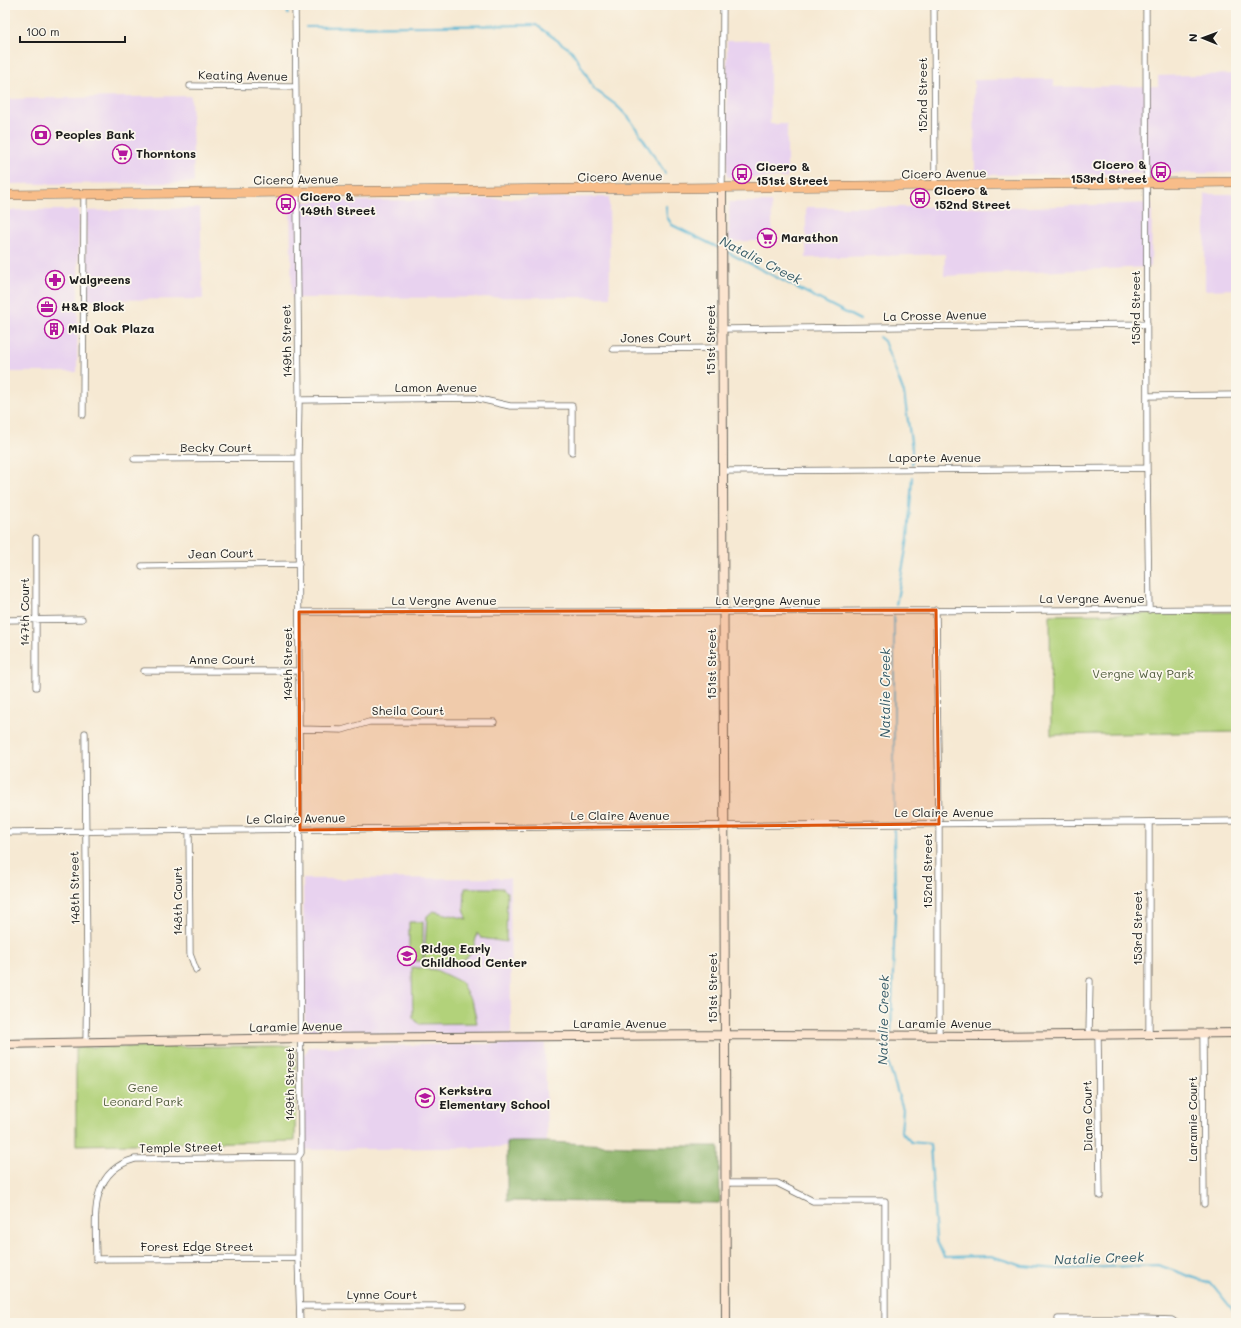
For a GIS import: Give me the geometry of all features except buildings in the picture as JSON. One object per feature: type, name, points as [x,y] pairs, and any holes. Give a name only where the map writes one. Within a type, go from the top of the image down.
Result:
[{"type":"main road","name":"Cicero Avenue","points":[[5,195],[1236,182]]},
{"type":"street","name":"149th Street","points":[[295,5],[299,400],[301,1153],[298,1157],[298,1258],[300,1323]]},
{"type":"street","name":"151st Street","points":[[723,5],[722,255],[726,1323]]},
{"type":"street","name":"152nd Street","points":[[934,5],[934,186]]},
{"type":"street","name":"153rd Street","points":[[1146,5],[1148,184],[1147,468],[1149,610]]},
{"type":"street","name":"Keating Avenue","points":[[190,86],[296,87]]},
{"type":"street","points":[[83,415],[84,195]]},
{"type":"street","name":"La Crosse Avenue","points":[[723,329],[1147,324]]},
{"type":"street","name":"Jones Court","points":[[613,349],[723,348]]},
{"type":"street","points":[[1148,396],[1236,395]]},
{"type":"street","name":"Lamon Avenue","points":[[299,400],[476,398],[510,406],[572,406],[572,452]]},
{"type":"street","name":"Becky Court","points":[[134,459],[298,458]]},
{"type":"street","name":"Laporte Avenue","points":[[723,471],[1147,468]]},
{"type":"street","name":"147th Court","points":[[36,538],[36,687]]},
{"type":"street","name":"Jean Court","points":[[142,566],[299,564]]},
{"type":"street","name":"La Vergne Avenue","points":[[299,612],[724,612],[1236,609]]},
{"type":"street","name":"152nd Street","points":[[936,610],[939,824],[938,1036]]},
{"type":"street","points":[[5,620],[82,619]]},
{"type":"street","name":"Anne Court","points":[[144,671],[299,671]]},
{"type":"street","name":"Sheila Court","points":[[300,728],[342,730],[369,722],[494,722]]},
{"type":"street","name":"148th Street","points":[[85,733],[87,964],[86,1043]]},
{"type":"street","name":"153rd Street","points":[[1149,822],[1149,1034]]},
{"type":"street","name":"Le Claire Avenue","points":[[5,832],[1236,822]]},
{"type":"street","name":"148th Court","points":[[189,831],[190,954],[196,970]]},
{"type":"street","name":"Diane Court","points":[[1090,981],[1094,1035],[1100,1196]]},
{"type":"street","name":"Laramie Avenue","points":[[5,1044],[301,1038],[725,1035],[938,1036],[1236,1033]]},
{"type":"street","name":"Laramie Court","points":[[1203,1034],[1204,1204]]},
{"type":"street","name":"Temple Street","points":[[96,1259],[97,1195],[100,1186],[112,1170],[123,1164],[135,1159],[298,1157]]},
{"type":"street","points":[[726,1183],[777,1183],[813,1201],[885,1201],[885,1323]]},
{"type":"street","name":"Forest Edge Street","points":[[96,1259],[298,1258]]},
{"type":"street","name":"Lynne Court","points":[[300,1306],[464,1306]]},
{"type":"street","points":[[1058,1319],[1143,1321],[1172,1320],[1176,1323]]},
{"type":"highlighted area","points":[[936,610],[939,824],[300,830],[299,612]]},
{"type":"shaded area","points":[[770,40],[770,124],[787,124],[787,178],[727,177],[727,41]]},
{"type":"shaded area","points":[[1236,74],[1236,173],[975,175],[974,80],[1054,79],[1054,87],[1158,86],[1158,76]]},
{"type":"shaded area","points":[[191,96],[194,183],[5,184],[5,99]]},
{"type":"shaded area","points":[[1205,194],[1236,194],[1236,289],[1205,290]]},
{"type":"shaded area","points":[[609,197],[610,297],[292,298],[290,202]]},
{"type":"shaded area","points":[[729,202],[771,202],[773,240],[729,242]]},
{"type":"shaded area","points":[[1152,203],[1151,267],[944,276],[945,254],[806,258],[806,207],[1034,207]]},
{"type":"shaded area","points":[[200,208],[203,299],[86,300],[86,211]]},
{"type":"shaded area","name":"Mid Oak Plaza","points":[[5,210],[79,210],[77,372],[5,372]]},
{"type":"shaded area","name":"Ridge Early Childhood Center","points":[[510,878],[511,1034],[305,1036],[303,879]]},
{"type":"shaded area","name":"Kerkstra Elementary School","points":[[545,1043],[547,1142],[507,1142],[507,1147],[303,1150],[304,1055],[309,1047]]},
{"type":"green space","name":"Vergne Way Park","points":[[1236,612],[1236,732],[1051,735],[1050,615]]},
{"type":"green space","points":[[465,888],[503,888],[507,892],[506,942],[481,938],[477,933],[471,952],[460,962],[444,965],[424,965],[427,916],[433,911],[467,919],[464,908]]},
{"type":"green space","points":[[409,922],[423,922],[423,961],[409,961]]},
{"type":"green space","points":[[412,967],[436,970],[461,982],[473,1005],[477,1023],[419,1024],[413,1018]]},
{"type":"green space","name":"Gene Leonard Park","points":[[291,1046],[296,1052],[295,1141],[76,1145],[76,1047]]},
{"type":"green space","points":[[507,1142],[547,1142],[628,1146],[719,1146],[720,1203],[507,1201]]},
{"type":"waterway","name":"Natalie Creek","points":[[287,5],[288,14]]},
{"type":"waterway","name":"Natalie Creek","points":[[306,27],[536,25],[572,51],[594,89],[616,105],[630,119],[665,174]]},
{"type":"waterway","name":"Natalie Creek","points":[[666,206],[667,217],[672,225],[721,249]]},
{"type":"waterway","name":"Natalie Creek","points":[[725,251],[860,320]]},
{"type":"waterway","name":"Natalie Creek","points":[[879,337],[884,341],[904,393],[912,449],[912,464]]},
{"type":"waterway","name":"Natalie Creek","points":[[896,605],[908,538],[912,477]]},
{"type":"waterway","name":"Natalie Creek","points":[[894,616],[894,818]]},
{"type":"waterway","name":"Natalie Creek","points":[[891,1033],[895,914],[894,830]]},
{"type":"waterway","name":"Natalie Creek","points":[[890,1037],[889,1066],[903,1109],[901,1132],[911,1142],[930,1144],[936,1239],[944,1257],[991,1256],[1023,1266],[1059,1269],[1158,1265],[1212,1284],[1236,1314]]},
{"type":"place","name":"Peoples Bank","points":[[41,135]]},
{"type":"place","name":"Thorntons","points":[[122,154]]},
{"type":"place","name":"Cicero & 153rd Street","points":[[1161,172]]},
{"type":"place","name":"Cicero & 151st Street","points":[[742,174]]},
{"type":"place","name":"Cicero & 152nd Street","points":[[920,198]]},
{"type":"place","name":"Cicero & 149th Street","points":[[286,204]]},
{"type":"place","name":"Marathon","points":[[767,238]]},
{"type":"place","name":"Walgreens","points":[[55,280]]},
{"type":"place","name":"H&R Block","points":[[47,307]]},
{"type":"place","name":"Mid Oak Plaza","points":[[54,329]]},
{"type":"place","name":"Ridge Early Childhood Center","points":[[407,956]]},
{"type":"place","name":"Kerkstra Elementary School","points":[[425,1098]]}]
